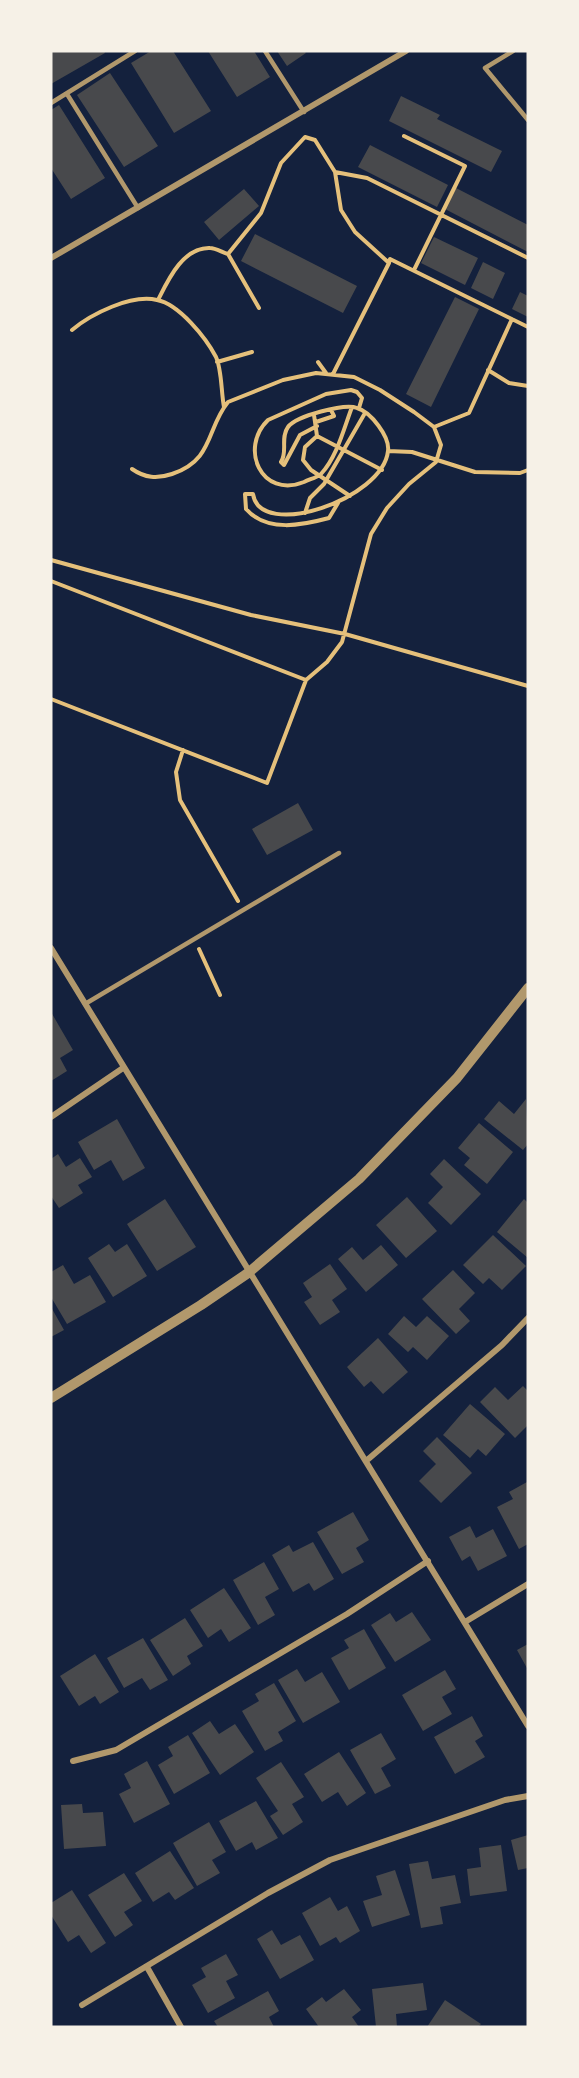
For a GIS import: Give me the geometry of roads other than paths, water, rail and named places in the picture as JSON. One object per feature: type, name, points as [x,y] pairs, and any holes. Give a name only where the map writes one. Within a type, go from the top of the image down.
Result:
[{"type":"street","points":[[51,258],[406,51]]},
{"type":"street","points":[[51,948],[248,1273],[528,1726]]},
{"type":"street","points":[[51,1398],[201,1305],[248,1273],[359,1179],[457,1078],[528,988]]},
{"type":"street","points":[[51,1117],[123,1068]]},
{"type":"street","points":[[366,1461],[502,1345],[528,1318]]},
{"type":"street","points":[[73,1761],[116,1750],[347,1614],[428,1561]]},
{"type":"street","points":[[465,1622],[528,1584]]},
{"type":"street","points":[[82,2005],[268,1893],[330,1860],[505,1800],[528,1796]]},
{"type":"street","points":[[147,1967],[181,2027]]},
{"type":"lane","points":[[51,103],[135,51]]},
{"type":"lane","points":[[265,51],[304,112]]},
{"type":"lane","points":[[513,51],[485,68],[528,120]]},
{"type":"lane","points":[[67,93],[138,208]]},
{"type":"lane","points":[[85,1004],[339,853]]}]
